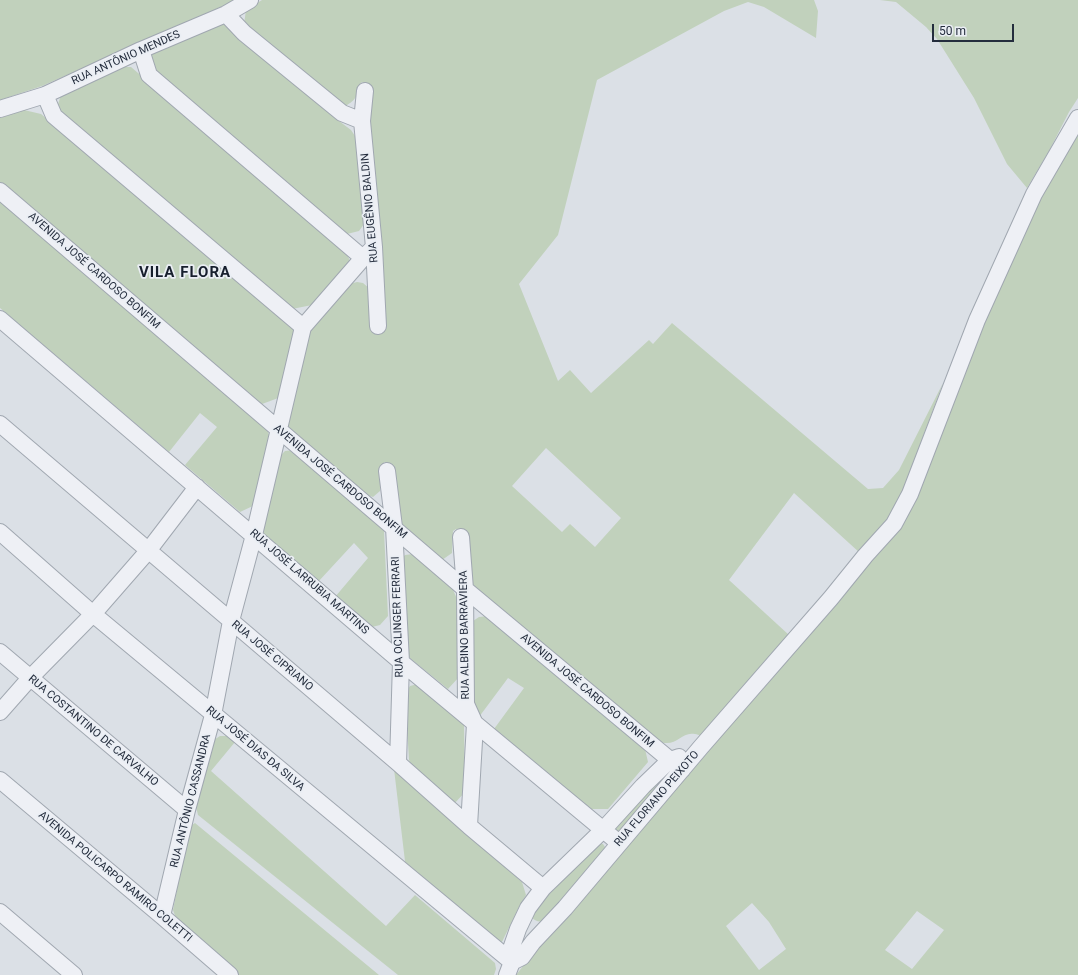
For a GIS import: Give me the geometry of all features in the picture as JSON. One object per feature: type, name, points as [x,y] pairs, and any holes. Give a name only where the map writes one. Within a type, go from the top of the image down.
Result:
[{"type":"street","name":"RUA ANTÔNIO MENDES","points":[[0,109],[45,95],[141,50],[226,14],[250,0]]},
{"type":"street","points":[[226,14],[244,33],[342,114],[362,122]]},
{"type":"street","points":[[45,95],[54,116],[303,327],[368,252],[149,75],[141,50]]},
{"type":"street","name":"RUA EUGÊNIO BALDIN","points":[[365,91],[362,122],[368,252],[378,326]]},
{"type":"street","name":"RUA FLORIANO PEIXOTO","points":[[509,968],[511,949],[518,929],[528,908],[543,888],[603,830],[642,786],[676,765],[701,747],[894,524],[910,494],[977,320],[1034,194],[1078,118]]},
{"type":"street","name":"AVENIDA JOSÉ CARDOSO BONFIM","points":[[0,191],[465,588],[676,765]]},
{"type":"street","name":"RUA JOSÉ LARRUBIA MARTINS","points":[[0,319],[401,662],[619,843]]},
{"type":"street","name":"RUA ANTÔNIO CASSANDRA","points":[[162,916],[187,810],[213,715],[231,621],[254,535],[303,327]]},
{"type":"street","name":"RUA JOSÉ CIPRIANO","points":[[0,424],[543,888]]},
{"type":"street","name":"RUA OCLINGER FERRARI","points":[[387,471],[394,527],[401,662],[398,763]]},
{"type":"street","points":[[0,712],[30,678],[94,614],[148,551],[196,487]]},
{"type":"street","name":"RUA JOSÉ DIAS DA SILVA","points":[[0,532],[509,968]]},
{"type":"street","name":"RUA ALBINO BARRAVIERA","points":[[461,537],[465,588],[466,704],[475,724],[469,826]]},
{"type":"street","name":"RUA COSTANTINO DE CARVALHO","points":[[0,652],[187,810]]},
{"type":"street","name":"RUA FLORIANO PEIXOTO","points":[[509,968],[522,957],[533,942],[565,908],[619,843],[676,765]]},
{"type":"street","name":"AVENIDA POLICARPO RAMIRO COLETTI","points":[[0,780],[230,975]]},
{"type":"street","points":[[0,912],[74,975]]},
{"type":"green space","points":[[0,0],[234,0],[42,86],[0,100]]},
{"type":"green space","points":[[262,0],[814,0],[818,11],[816,38],[764,7],[748,2],[724,11],[597,80],[558,235],[519,284],[558,381],[570,370],[591,393],[649,340],[653,344],[672,323],[868,489],[883,488],[899,470],[943,383],[903,490],[888,519],[860,553],[794,493],[729,580],[789,635],[701,736],[690,734],[669,743],[657,741],[473,587],[464,533],[456,529],[453,531],[452,553],[442,560],[402,527],[389,466],[385,462],[380,466],[380,491],[373,497],[364,494],[289,429],[286,422],[309,332],[346,285],[357,282],[363,283],[370,289],[369,86],[362,82],[354,99],[345,106],[244,24],[246,10]],"holes":[[[546,448],[621,518],[595,547],[570,524],[562,532],[512,486]]]},
{"type":"green space","points":[[880,0],[1078,0],[1078,98],[1027,188],[1007,164],[974,98],[937,39],[926,27],[896,2]]},
{"type":"green space","points":[[222,21],[238,37],[351,130],[359,142],[367,220],[359,231],[347,234],[154,70],[149,60],[152,52]]},
{"type":"green space","points":[[116,67],[131,67],[344,248],[351,263],[312,305],[292,309],[61,114],[58,104],[61,95]]},
{"type":"green space","points":[[24,110],[41,114],[291,324],[295,334],[281,397],[262,404],[0,185],[0,118]]},
{"type":"green space","points":[[1078,133],[1078,975],[516,975],[538,947],[870,561],[984,322],[1040,199]],"holes":[[[752,903],[769,922],[786,949],[759,970],[726,926]],[[917,911],[944,930],[912,969],[885,950]]]},
{"type":"green space","points":[[0,199],[265,424],[269,435],[255,505],[240,512],[185,465],[217,427],[200,413],[169,452],[0,308]]},
{"type":"green space","points":[[294,450],[377,519],[384,531],[388,616],[380,625],[372,627],[335,597],[368,558],[354,543],[318,582],[265,538],[262,526],[280,456],[285,451]]},
{"type":"green space","points":[[413,554],[451,585],[457,599],[459,677],[448,689],[411,659],[406,653],[400,561],[405,555]]},
{"type":"green space","points":[[488,616],[645,749],[648,762],[608,809],[591,809],[494,729],[524,688],[508,678],[479,717],[473,705],[470,623],[479,617]]},
{"type":"green space","points":[[418,684],[464,723],[465,792],[454,804],[414,771],[409,760],[405,694],[410,686]]},
{"type":"green space","points":[[220,736],[227,736],[235,742],[211,771],[386,926],[415,895],[495,963],[496,969],[494,975],[398,975],[198,815],[196,807],[212,741]]},
{"type":"green space","points":[[394,769],[522,882],[526,895],[500,946],[407,878]]},
{"type":"green space","points":[[657,783],[659,785],[619,833],[615,830],[614,827]]},
{"type":"green space","points":[[195,823],[379,975],[239,975],[178,924],[173,910],[189,827]]},
{"type":"green space","points":[[600,843],[605,847],[603,852],[561,902],[543,921],[537,921],[532,918],[533,914],[549,894],[596,845]]},
{"type":"district","name":"VILA FLORA","points":[[185,273]]}]
